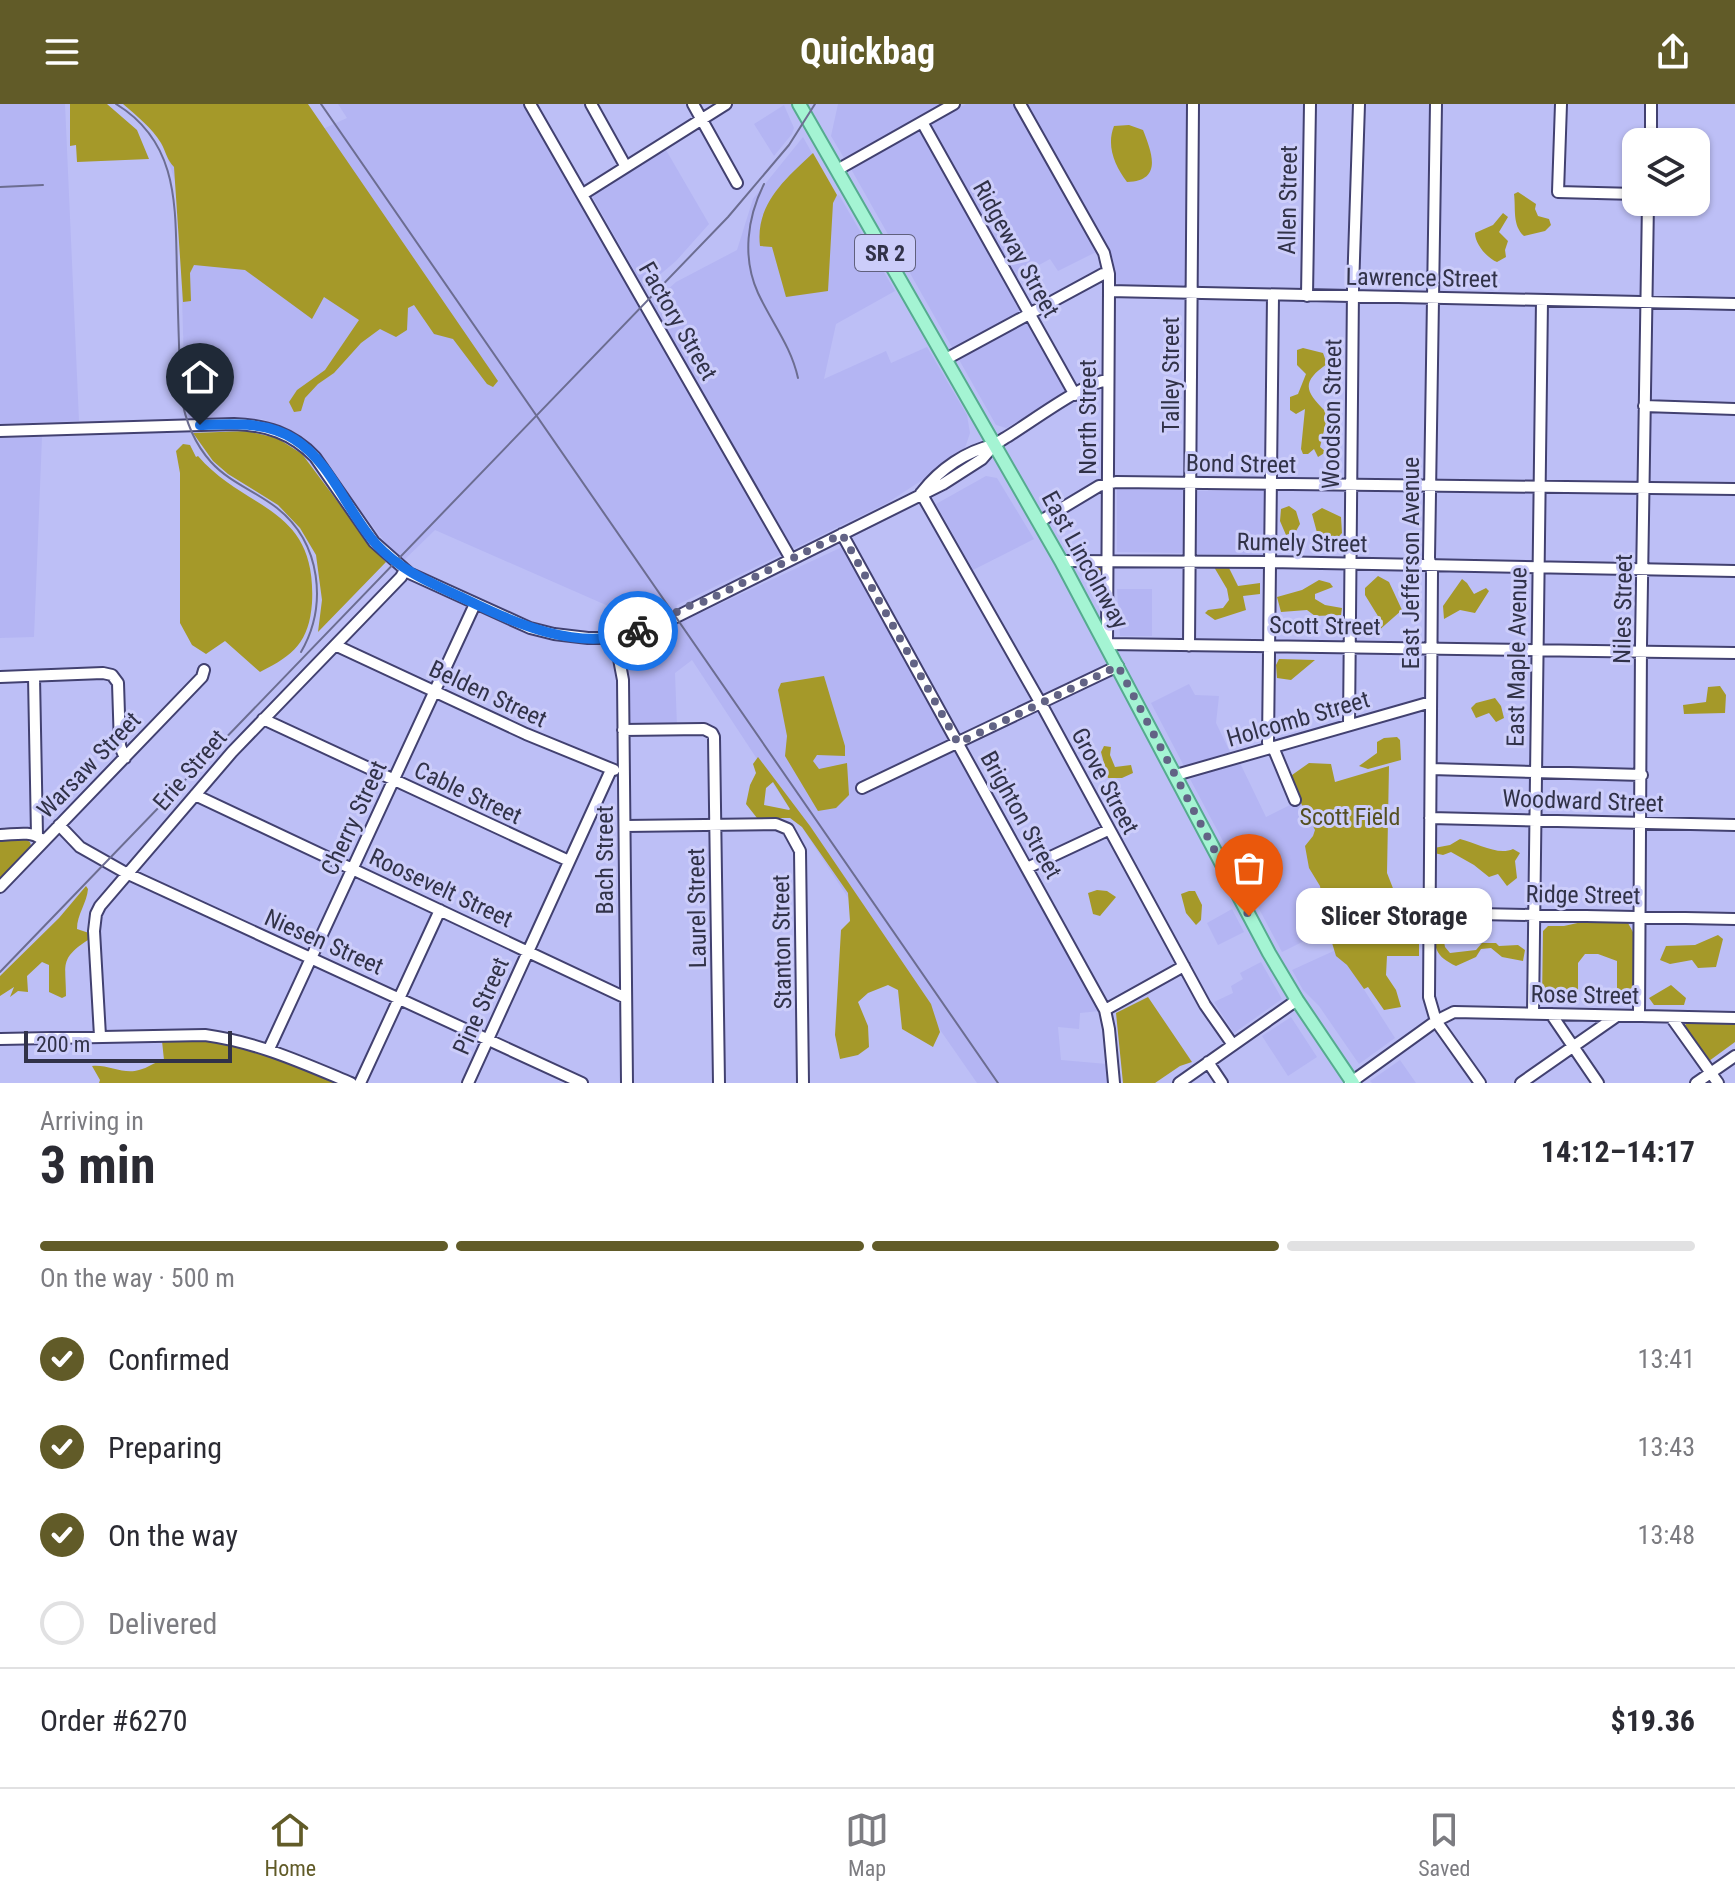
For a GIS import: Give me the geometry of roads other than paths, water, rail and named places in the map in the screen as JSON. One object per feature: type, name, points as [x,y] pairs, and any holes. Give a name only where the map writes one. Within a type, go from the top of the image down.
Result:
[{"type":"main road","name":"East Lincolnway","points":[[799,104],[1107,644],[1267,950],[1352,1083]]},
{"type":"street","name":"Factory Street","points":[[530,104],[791,559]]},
{"type":"street","points":[[591,104],[626,167]]},
{"type":"street","points":[[693,104],[737,183]]},
{"type":"street","points":[[583,194],[726,104]]},
{"type":"street","points":[[837,170],[954,104]]},
{"type":"street","name":"North Street","points":[[1020,104],[1107,260],[1107,644]]},
{"type":"street","name":"Talley Street","points":[[1189,646],[1193,104]]},
{"type":"street","name":"Allen Street","points":[[1307,296],[1310,104]]},
{"type":"street","name":"Woodson Street","points":[[1349,725],[1359,104]]},
{"type":"street","name":"East Jefferson Avenue","points":[[1436,104],[1429,1005],[1436,1021],[1480,1083]]},
{"type":"street","points":[[1561,104],[1558,192],[1622,194]]},
{"type":"street","points":[[1651,104],[1651,128]]},
{"type":"street","name":"Ridgeway Street","points":[[922,122],[1075,395]]},
{"type":"street","name":"Niles Street","points":[[1639,1016],[1648,216]]},
{"type":"street","points":[[946,359],[1103,274],[1109,274]]},
{"type":"street","name":"Lawrence Street","points":[[1109,291],[1735,304]]},
{"type":"street","points":[[1273,296],[1268,743],[1295,800]]},
{"type":"street","name":"East Maple Avenue","points":[[1533,1013],[1542,300]]},
{"type":"street","points":[[0,431],[251,425],[281,432],[306,447],[315,457],[374,542],[405,570],[540,631],[569,637],[615,638],[706,601],[943,484],[982,459],[994,445],[1075,395],[1100,381],[1108,380]]},
{"type":"street","points":[[1644,406],[1735,409]]},
{"type":"street","name":"Bond Street","points":[[1039,522],[1107,484],[1735,489]]},
{"type":"street","name":"Grove Street","points":[[921,493],[1205,1005],[1233,1045]]},
{"type":"street","name":"Brighton Street","points":[[842,534],[1105,1010],[1114,1083]]},
{"type":"street","points":[[1061,561],[1108,561]]},
{"type":"street","name":"Rumely Street","points":[[1108,561],[1735,571]]},
{"type":"street","name":"Erie Street","points":[[100,1036],[94,931],[96,914],[126,873],[263,719],[337,646],[405,570]]},
{"type":"street","name":"Cherry Street","points":[[269,1049],[475,604]]},
{"type":"street","name":"Bach Street","points":[[615,638],[622,673],[627,1083]]},
{"type":"street","name":"Scott Street","points":[[1107,644],[1735,653]]},
{"type":"street","name":"Belden Street","points":[[337,646],[611,770],[624,771]]},
{"type":"street","points":[[862,788],[1118,666]]},
{"type":"street","name":"Warsaw Street","points":[[0,887],[40,838],[59,825],[125,758],[202,677],[204,670]]},
{"type":"street","points":[[0,677],[112,675],[118,683],[120,746],[125,758]]},
{"type":"street","points":[[0,835],[40,838],[34,677]]},
{"type":"street","name":"Holcomb Street","points":[[1176,775],[1431,702]]},
{"type":"street","name":"Cable Street","points":[[263,719],[569,861]]},
{"type":"street","name":"Laurel Street","points":[[623,730],[704,729],[712,733],[715,743],[719,1083]]},
{"type":"street","points":[[1431,769],[1642,775]]},
{"type":"street","name":"Pine Street","points":[[468,1083],[611,770]]},
{"type":"street","name":"Roosevelt Street","points":[[195,795],[626,998]]},
{"type":"street","name":"Woodward Street","points":[[1430,818],[1735,825]]},
{"type":"street","points":[[625,826],[716,824]]},
{"type":"street","name":"Stanton Street","points":[[716,824],[783,825],[799,848],[803,1083]]},
{"type":"street","name":"Niesen Street","points":[[59,825],[80,847],[126,873],[577,1082]]},
{"type":"street","points":[[1027,868],[1108,830]]},
{"type":"street","points":[[360,1083],[440,910]]},
{"type":"street","name":"Ridge Street","points":[[1429,913],[1735,919]]},
{"type":"street","points":[[1105,1010],[1184,966]]},
{"type":"street","points":[[1179,1083],[1297,1000]]},
{"type":"street","points":[[1429,1005],[1454,1012]]},
{"type":"street","name":"Rose Street","points":[[1352,1083],[1436,1021],[1454,1012],[1735,1018]]},
{"type":"street","points":[[1551,1014],[1598,1083]]},
{"type":"street","points":[[1521,1083],[1617,1016]]},
{"type":"street","points":[[1671,1017],[1718,1083]]},
{"type":"street","points":[[0,1039],[205,1035],[269,1049],[351,1083]]},
{"type":"street","points":[[1696,1083],[1735,1056]]},
{"type":"street","points":[[1208,1062],[1222,1083]]},
{"type":"railway","points":[[116,104],[137,120],[152,138],[163,157],[170,179],[176,225],[181,395],[191,431],[205,455],[218,469],[277,508],[292,522],[311,557],[316,576],[315,615],[301,652]]},
{"type":"railway","points":[[321,104],[998,1083]]},
{"type":"railway","points":[[0,972],[728,217],[789,145],[815,104]]},
{"type":"railway","points":[[764,184],[750,224],[750,266],[758,293],[786,345],[798,378]]},
{"type":"railway","points":[[0,187],[43,185]]},
{"type":"place","name":"Slicer Storage","points":[[1249,916]]},
{"type":"park label","name":"Scott Field","points":[[1350,817]]}]
